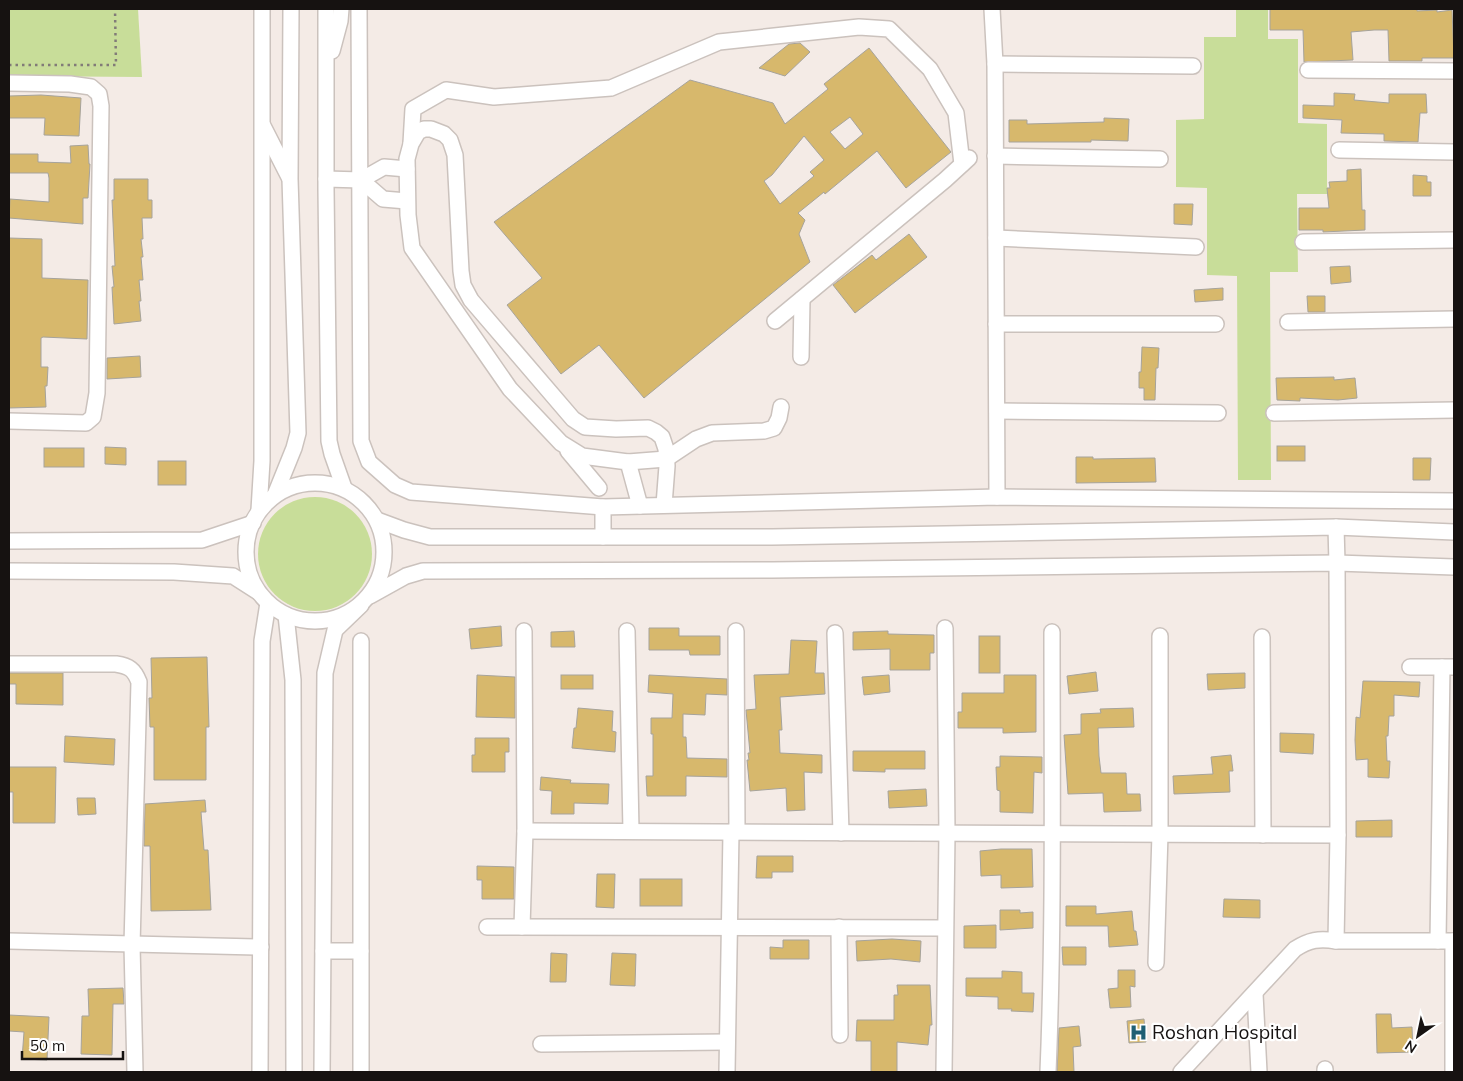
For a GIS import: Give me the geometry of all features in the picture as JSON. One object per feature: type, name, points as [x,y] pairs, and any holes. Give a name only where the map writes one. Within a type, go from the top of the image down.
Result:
[{"type":"street","points":[[260,1072],[262,641],[264,598],[251,579],[246,563],[246,546],[256,516],[262,461],[262,9]]},
{"type":"street","points":[[9,541],[202,540],[256,516],[275,495],[298,433],[290,179],[291,9]]},
{"type":"street","points":[[326,9],[329,441],[344,488]]},
{"type":"street","points":[[326,74],[340,21],[341,9]]},
{"type":"street","points":[[359,9],[361,441],[369,462],[395,485],[411,492],[603,507],[997,497],[1454,501]]},
{"type":"street","points":[[992,9],[995,64],[996,156],[997,497]]},
{"type":"street","points":[[411,144],[413,110],[446,90],[494,97],[611,88],[719,42],[859,27],[889,29],[930,69],[956,113],[966,160],[945,180],[775,321]]},
{"type":"street","points":[[995,64],[1193,66]]},
{"type":"street","points":[[1308,70],[1454,71]]},
{"type":"street","points":[[9,83],[70,84],[92,88],[99,94],[101,106],[97,393],[93,417],[86,423],[9,422]]},
{"type":"street","points":[[262,123],[290,179]]},
{"type":"street","points":[[599,488],[560,442],[510,389],[412,248],[407,201],[406,159],[411,144],[418,132],[424,129],[431,129],[444,134],[453,145],[461,271],[471,300],[573,419],[585,427],[648,428],[662,437],[666,448],[664,505]]},
{"type":"street","points":[[1339,150],[1454,152]]},
{"type":"street","points":[[996,156],[1160,159]]},
{"type":"street","points":[[326,179],[360,180],[384,167],[407,169]]},
{"type":"street","points":[[360,180],[383,199],[407,201]]},
{"type":"street","points":[[996,238],[1196,246]]},
{"type":"street","points":[[1303,242],[1454,240]]},
{"type":"street","points":[[801,357],[802,299]]},
{"type":"street","points":[[1288,322],[1454,319]]},
{"type":"street","points":[[996,324],[1216,324]]},
{"type":"street","points":[[560,442],[582,456],[628,462],[666,459],[696,439],[712,433],[764,431],[774,428],[779,418],[781,407]]},
{"type":"street","points":[[1274,413],[1454,410]]},
{"type":"street","points":[[997,411],[1218,413]]},
{"type":"street","points":[[628,462],[640,506]]},
{"type":"street","points":[[275,495],[297,485],[320,482],[344,488],[363,501],[377,520],[384,538],[385,557],[380,578],[365,601],[335,630],[325,673],[322,1072]]},
{"type":"street","points":[[603,507],[603,537]]},
{"type":"street","points":[[377,520],[430,537],[772,537],[1336,528],[1454,532]]},
{"type":"street","points":[[1336,528],[1338,835],[1336,941]]},
{"type":"street","points":[[9,572],[174,572],[233,576],[286,615],[305,621],[325,621],[344,616],[406,576],[423,571],[762,570],[1337,562],[1453,567]]},
{"type":"street","points":[[286,615],[293,680],[294,1072]]},
{"type":"street","points":[[944,1072],[947,833],[945,628]]},
{"type":"street","points":[[522,927],[525,831],[524,631]]},
{"type":"street","points":[[627,631],[631,832]]},
{"type":"street","points":[[727,1072],[729,927],[734,832],[736,631]]},
{"type":"street","points":[[1048,1072],[1052,834],[1052,632]]},
{"type":"street","points":[[835,633],[841,833]]},
{"type":"street","points":[[1156,963],[1160,834],[1160,636]]},
{"type":"street","points":[[1262,637],[1263,835]]},
{"type":"street","points":[[360,640],[361,1072]]},
{"type":"street","points":[[9,664],[116,664],[126,666],[134,671],[138,682],[132,945],[135,1072]]},
{"type":"street","points":[[1410,667],[1448,667],[1448,941],[1453,1072]]},
{"type":"street","points":[[525,831],[1338,835]]},
{"type":"street","points":[[487,927],[945,928]]},
{"type":"street","points":[[840,927],[840,1035]]},
{"type":"street","points":[[1181,1072],[1295,949],[1308,941],[1321,938],[1336,941],[1448,941]]},
{"type":"street","points":[[9,941],[261,947]]},
{"type":"street","points":[[323,952],[361,952]]},
{"type":"street","points":[[1255,994],[1259,1072]]},
{"type":"street","points":[[541,1044],[726,1042]]},
{"type":"path","points":[[9,65],[116,65],[115,9]]},
{"type":"green space","points":[[9,9],[138,9],[142,77],[9,76]]},
{"type":"green space","points":[[1236,9],[1268,9],[1268,39],[1298,39],[1298,123],[1327,124],[1327,194],[1297,194],[1298,272],[1270,272],[1271,480],[1238,480],[1237,276],[1207,275],[1207,188],[1176,187],[1176,120],[1204,119],[1204,37],[1236,37]]},
{"type":"green space","points":[[315,497],[337,501],[355,514],[368,532],[372,554],[368,576],[355,594],[337,607],[315,611],[293,607],[275,594],[262,576],[258,554],[262,532],[275,514],[293,501]]},
{"type":"building","points":[[1270,9],[1417,9],[1417,11],[1437,10],[1437,12],[1452,10],[1454,58],[1422,58],[1422,61],[1389,61],[1388,30],[1374,30],[1351,32],[1353,60],[1304,62],[1303,30],[1270,30]]},
{"type":"building","points":[[800,43],[810,52],[785,76],[759,68],[789,44]]},
{"type":"building","points":[[869,48],[951,152],[906,188],[877,151],[825,194],[824,192],[798,213],[805,220],[799,234],[810,262],[644,398],[599,345],[561,374],[507,305],[542,278],[494,222],[690,80],[773,103],[785,124],[828,89],[824,84]],"holes":[[[850,117],[863,134],[845,149],[830,132]],[[804,136],[824,160],[810,172],[814,176],[780,204],[764,181],[772,175]]]},
{"type":"building","points":[[1334,93],[1355,94],[1354,100],[1389,103],[1389,94],[1426,94],[1427,113],[1420,113],[1418,142],[1384,141],[1384,134],[1341,133],[1342,120],[1303,118],[1303,105],[1334,106]]},
{"type":"building","points":[[41,95],[81,98],[79,136],[44,135],[45,118],[9,118],[9,96]]},
{"type":"building","points":[[1104,118],[1129,119],[1128,141],[1009,142],[1009,120],[1027,120],[1027,124],[1104,122]]},
{"type":"building","points":[[88,145],[90,164],[88,198],[83,198],[83,224],[9,218],[10,199],[49,202],[49,178],[48,173],[9,173],[9,154],[38,154],[38,162],[71,163],[70,146]]},
{"type":"building","points":[[1361,169],[1362,210],[1365,210],[1365,230],[1323,232],[1323,230],[1299,230],[1299,208],[1329,208],[1327,188],[1330,188],[1329,182],[1347,181],[1347,170]]},
{"type":"building","points":[[1413,175],[1427,176],[1427,182],[1431,182],[1431,196],[1413,196]]},
{"type":"building","points":[[114,179],[148,179],[148,200],[152,200],[152,218],[142,218],[143,239],[141,239],[143,257],[141,257],[143,280],[139,280],[141,321],[114,324],[112,266],[115,266],[112,200],[114,200]]},
{"type":"building","points":[[1174,204],[1193,204],[1192,225],[1174,224]]},
{"type":"building","points":[[909,234],[927,257],[855,313],[833,285],[872,255],[876,260]]},
{"type":"building","points":[[9,238],[42,239],[42,278],[88,280],[87,339],[41,338],[41,367],[48,367],[47,386],[45,386],[46,407],[9,408]]},
{"type":"building","points":[[1350,266],[1351,282],[1331,284],[1330,267]]},
{"type":"building","points":[[1223,288],[1223,300],[1195,302],[1194,290]]},
{"type":"building","points":[[1307,296],[1325,296],[1325,312],[1308,312]]},
{"type":"building","points":[[1142,347],[1159,348],[1155,400],[1144,400],[1144,388],[1139,388]]},
{"type":"building","points":[[140,356],[141,377],[107,379],[107,358]]},
{"type":"building","points":[[1334,377],[1334,380],[1355,378],[1357,398],[1338,400],[1300,398],[1300,401],[1277,400],[1276,378]]},
{"type":"building","points":[[1277,446],[1305,446],[1305,461],[1277,461]]},
{"type":"building","points":[[105,447],[126,448],[126,465],[105,464]]},
{"type":"building","points":[[44,448],[84,448],[84,467],[44,467]]},
{"type":"building","points":[[1076,457],[1093,457],[1093,459],[1155,458],[1156,482],[1076,483]]},
{"type":"building","points":[[1413,458],[1431,458],[1430,480],[1413,480]]},
{"type":"building","points":[[158,461],[186,461],[186,485],[158,485]]},
{"type":"building","points":[[501,626],[502,646],[471,649],[469,629]]},
{"type":"building","points":[[649,628],[679,628],[679,636],[720,636],[720,655],[690,655],[689,650],[649,650]]},
{"type":"building","points":[[574,631],[575,647],[551,647],[551,632]]},
{"type":"building","points":[[888,631],[888,634],[934,635],[934,653],[930,653],[930,670],[890,670],[890,649],[853,650],[853,632]]},
{"type":"building","points":[[979,636],[1000,636],[1000,673],[979,673]]},
{"type":"building","points":[[791,640],[817,641],[815,673],[824,673],[825,694],[780,697],[782,730],[779,730],[780,753],[822,755],[822,773],[804,772],[805,810],[787,811],[786,788],[750,791],[747,760],[749,760],[748,753],[750,753],[746,710],[756,709],[754,675],[789,674]]},
{"type":"building","points":[[207,657],[209,727],[206,727],[206,780],[154,780],[154,727],[150,727],[149,698],[152,698],[151,658]]},
{"type":"building","points":[[1096,672],[1098,691],[1069,694],[1067,676]]},
{"type":"building","points":[[9,673],[63,673],[63,705],[16,704],[16,684],[9,684]]},
{"type":"building","points":[[1245,673],[1245,688],[1208,690],[1207,674]]},
{"type":"building","points":[[477,675],[515,677],[515,718],[476,717]]},
{"type":"building","points":[[561,675],[593,675],[593,689],[561,689]]},
{"type":"building","points":[[649,675],[727,679],[727,695],[706,694],[705,715],[683,714],[683,737],[686,737],[687,758],[727,759],[727,777],[686,776],[686,796],[647,796],[646,776],[653,776],[651,718],[672,718],[673,694],[648,692]]},
{"type":"building","points":[[889,675],[890,692],[864,695],[862,677]]},
{"type":"building","points":[[1004,675],[1036,675],[1036,732],[1003,733],[1003,728],[958,728],[958,712],[962,712],[962,693],[1004,693]]},
{"type":"building","points":[[1363,681],[1420,682],[1419,697],[1394,695],[1394,716],[1389,716],[1388,736],[1386,736],[1387,761],[1390,761],[1389,778],[1368,777],[1368,759],[1356,760],[1356,717],[1360,718]]},
{"type":"building","points":[[578,708],[613,711],[612,731],[616,732],[615,752],[572,748]]},
{"type":"building","points":[[1133,708],[1134,727],[1098,728],[1099,756],[1101,773],[1126,773],[1127,794],[1140,794],[1141,811],[1104,812],[1103,793],[1068,794],[1064,735],[1081,734],[1081,714],[1101,713],[1100,709]]},
{"type":"building","points":[[1280,733],[1314,734],[1313,754],[1280,752]]},
{"type":"building","points":[[65,736],[115,739],[114,765],[64,762]]},
{"type":"building","points":[[475,738],[509,738],[509,752],[505,752],[505,772],[472,772]]},
{"type":"building","points":[[853,751],[925,751],[925,769],[885,769],[885,772],[853,771]]},
{"type":"building","points":[[1231,755],[1233,771],[1229,771],[1230,792],[1174,794],[1173,776],[1213,774],[1211,757]]},
{"type":"building","points":[[1000,756],[1042,757],[1042,773],[1034,772],[1033,813],[1000,812],[1000,791],[997,790],[996,767],[1000,767]]},
{"type":"building","points":[[9,767],[56,767],[55,823],[13,823],[13,792],[9,792]]},
{"type":"building","points":[[541,777],[571,780],[570,783],[609,784],[608,804],[574,803],[574,814],[551,814],[552,791],[540,790]]},
{"type":"building","points":[[926,789],[927,806],[889,808],[888,791]]},
{"type":"building","points":[[77,798],[95,798],[96,814],[78,815]]},
{"type":"building","points":[[205,800],[206,812],[201,812],[204,850],[208,850],[211,910],[151,911],[150,846],[144,846],[145,804]]},
{"type":"building","points":[[1392,820],[1392,837],[1356,837],[1356,821]]},
{"type":"building","points":[[1032,849],[1033,887],[1001,888],[1001,875],[981,876],[980,851]]},
{"type":"building","points":[[757,856],[793,856],[793,872],[772,872],[772,878],[756,878]]},
{"type":"building","points":[[477,866],[514,867],[514,899],[482,899],[482,880],[477,880]]},
{"type":"building","points":[[597,874],[615,874],[614,908],[596,907]]},
{"type":"building","points":[[640,879],[682,879],[682,906],[640,906]]},
{"type":"building","points":[[1224,899],[1260,900],[1260,918],[1223,917]]},
{"type":"building","points":[[1066,906],[1096,906],[1096,914],[1132,911],[1134,931],[1136,931],[1138,945],[1109,947],[1108,926],[1066,926]]},
{"type":"building","points":[[1000,910],[1020,910],[1020,913],[1033,912],[1033,928],[1000,930]]},
{"type":"building","points":[[996,925],[996,948],[964,948],[964,926]]},
{"type":"building","points":[[892,939],[921,941],[920,962],[891,959],[857,961],[856,941]]},
{"type":"building","points":[[783,940],[809,940],[809,959],[770,959],[770,947],[783,948]]},
{"type":"building","points":[[1062,947],[1086,947],[1086,965],[1063,965]]},
{"type":"building","points":[[551,953],[567,954],[566,982],[550,982]]},
{"type":"building","points":[[612,953],[636,954],[635,986],[610,985]]},
{"type":"building","points":[[1118,970],[1135,970],[1135,987],[1130,986],[1131,1007],[1110,1008],[1108,989],[1118,988]]},
{"type":"building","points":[[1002,971],[1022,972],[1022,993],[1034,993],[1033,1012],[998,1009],[998,997],[966,996],[966,978],[1002,978]]},
{"type":"building","points":[[897,985],[930,985],[932,1025],[930,1025],[928,1045],[897,1042],[897,1072],[871,1072],[871,1041],[856,1041],[857,1020],[894,1020],[894,995],[898,995]]},
{"type":"building","points":[[123,988],[124,1004],[113,1004],[112,1055],[81,1054],[82,1016],[89,1016],[88,989]]},
{"type":"building","points":[[1376,1014],[1391,1014],[1392,1028],[1412,1027],[1413,1052],[1377,1053]]},
{"type":"building","points":[[9,1015],[49,1017],[47,1060],[22,1059],[24,1032],[9,1031]]},
{"type":"building","points":[[1144,1019],[1146,1042],[1129,1043],[1127,1021]]},
{"type":"building","points":[[1079,1026],[1081,1046],[1073,1047],[1074,1072],[1057,1072],[1059,1028]]},
{"type":"place","name":"Roshan Hospital","points":[[1138,1032]]}]
